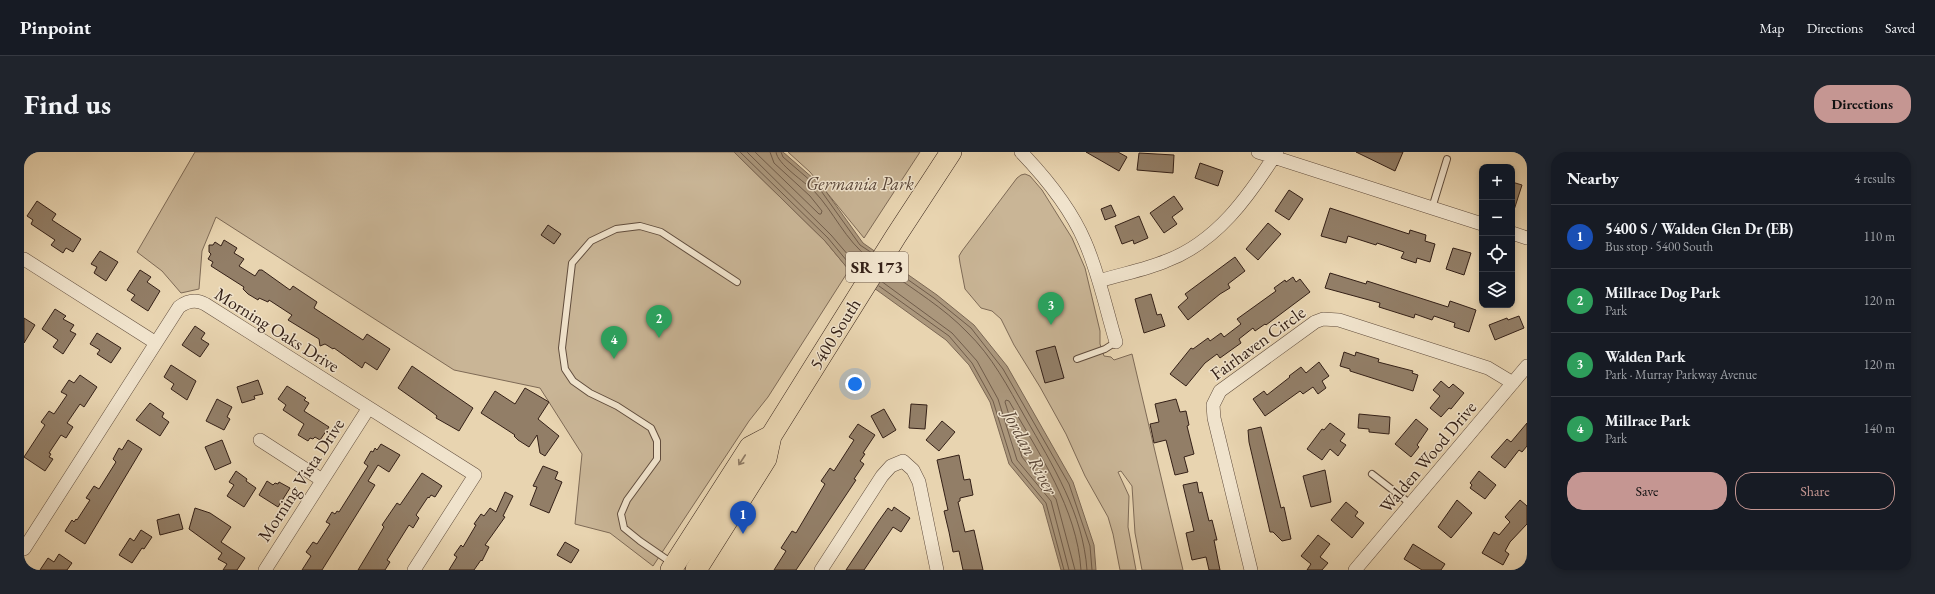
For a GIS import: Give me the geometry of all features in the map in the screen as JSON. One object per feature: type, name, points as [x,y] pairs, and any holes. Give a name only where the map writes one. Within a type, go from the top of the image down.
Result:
[{"type":"main road","name":"5400 South","points":[[696,570],[766,459],[771,436],[896,236],[951,152]]},
{"type":"main road","points":[[673,567],[750,447],[771,436]]},
{"type":"street","points":[[1021,152],[1049,184],[1077,225],[1094,263],[1116,342]]},
{"type":"street","points":[[1258,152],[1275,154],[1479,223]]},
{"type":"street","points":[[1099,281],[1166,261],[1201,242],[1232,215],[1247,198],[1275,154]]},
{"type":"street","points":[[1515,234],[1527,238]]},
{"type":"street","points":[[24,259],[156,343]]},
{"type":"street","name":"Morning Oaks Drive","points":[[24,549],[179,307],[191,301],[201,302],[368,409],[475,475],[414,570]]},
{"type":"street","name":"Fairhaven Circle","points":[[1252,570],[1214,418],[1213,404],[1220,391],[1312,324],[1323,319],[1339,320],[1488,368],[1513,383]]},
{"type":"street","name":"Walden Wood Drive","points":[[1362,568],[1527,366]]},
{"type":"street","name":"Morning Vista Drive","points":[[265,570],[368,409]]},
{"type":"street","points":[[260,440],[322,480]]},
{"type":"street","points":[[821,570],[882,476],[891,466],[903,460],[913,470],[919,482],[937,570]]},
{"type":"lane","points":[[1432,208],[1447,159]]},
{"type":"lane","points":[[673,567],[624,528],[621,514],[627,500],[657,459],[657,441],[651,428],[617,406],[590,393],[573,381],[565,369],[562,348],[572,263],[591,241],[616,228],[640,226],[661,232],[737,282]]},
{"type":"lane","points":[[1077,359],[1105,349],[1116,342]]},
{"type":"lane","points":[[1372,474],[1412,505]]},
{"type":"green space","points":[[195,152],[734,152],[825,241],[849,270],[768,397],[749,421],[653,566],[610,533],[575,524],[582,454],[540,388],[454,370],[216,217],[202,251],[199,289],[181,293],[162,271],[137,252]]},
{"type":"green space","name":"Germania Park","points":[[788,152],[920,152],[864,238],[810,172]]},
{"type":"green space","points":[[1025,174],[1030,176],[1042,190],[1072,238],[1085,268],[1100,331],[1100,344],[1104,356],[1111,357],[1114,360],[1132,354],[1183,570],[1142,570],[1135,533],[1132,486],[1121,471],[1118,472],[1129,496],[1128,527],[1136,570],[1120,570],[1108,517],[1085,476],[1066,434],[1040,387],[1014,345],[1001,319],[992,311],[981,308],[965,289],[959,256],[1017,178]]},
{"type":"water","name":"Jordan River","points":[[734,152],[783,152],[822,186],[863,243],[937,295],[974,325],[1007,366],[1073,482],[1094,545],[1096,570],[1061,570],[1043,505],[1009,464],[990,402],[969,365],[946,340],[849,270],[825,241]]},
{"type":"building","points":[[1086,152],[1118,152],[1127,157],[1119,171]]},
{"type":"building","points":[[1356,152],[1403,152],[1395,171]]},
{"type":"building","points":[[1139,153],[1174,155],[1173,173],[1137,170]]},
{"type":"building","points":[[1200,163],[1223,171],[1218,186],[1195,178]]},
{"type":"building","points":[[1515,183],[1522,185],[1515,207]]},
{"type":"building","points":[[1289,190],[1303,199],[1289,220],[1275,211]]},
{"type":"building","points":[[1174,196],[1183,209],[1172,217],[1177,224],[1164,233],[1150,213]]},
{"type":"building","points":[[37,201],[56,214],[52,220],[81,239],[73,252],[66,248],[63,253],[51,245],[55,240],[31,224],[33,220],[27,216]]},
{"type":"building","points":[[1111,205],[1116,216],[1105,220],[1101,209]]},
{"type":"building","points":[[1330,208],[1409,234],[1410,230],[1426,235],[1425,241],[1435,244],[1430,262],[1417,258],[1416,263],[1401,258],[1404,252],[1377,243],[1376,245],[1348,236],[1346,243],[1321,236]]},
{"type":"building","points":[[1139,216],[1148,238],[1134,244],[1133,240],[1122,244],[1115,226]]},
{"type":"building","points":[[1268,223],[1281,234],[1258,260],[1246,249]]},
{"type":"building","points":[[548,225],[561,234],[554,244],[541,235]]},
{"type":"building","points":[[224,240],[237,248],[234,253],[244,259],[239,266],[255,276],[259,270],[262,270],[290,290],[293,286],[317,302],[314,308],[363,340],[367,334],[390,349],[377,370],[365,362],[362,368],[334,348],[333,349],[325,344],[320,346],[319,339],[288,320],[292,315],[269,300],[268,302],[259,298],[258,300],[248,294],[243,289],[244,287],[211,266],[213,262],[208,259],[211,254],[209,252],[209,245],[213,245],[215,242],[221,246]]},
{"type":"building","points":[[1453,248],[1471,253],[1464,275],[1446,269]]},
{"type":"building","points":[[100,251],[118,262],[106,281],[94,273],[97,267],[91,264]]},
{"type":"building","points":[[1235,257],[1245,271],[1228,284],[1230,288],[1220,294],[1188,320],[1178,307],[1188,298],[1185,294]]},
{"type":"building","points":[[140,270],[151,277],[147,282],[160,291],[148,311],[131,300],[135,295],[127,290]]},
{"type":"building","points":[[1330,273],[1366,284],[1367,281],[1448,307],[1450,301],[1476,310],[1469,332],[1454,327],[1455,323],[1434,316],[1432,320],[1415,314],[1414,318],[1379,307],[1380,303],[1325,288]]},
{"type":"building","points":[[1293,277],[1296,282],[1300,279],[1310,292],[1266,325],[1265,324],[1255,331],[1253,328],[1239,339],[1241,343],[1220,358],[1217,354],[1205,363],[1186,386],[1170,374],[1191,348],[1193,349],[1208,338],[1210,341],[1221,333],[1224,337],[1241,324],[1237,319],[1276,291],[1274,288],[1285,280],[1286,282]]},
{"type":"building","points":[[1151,294],[1157,315],[1161,314],[1165,326],[1144,333],[1135,299]]},
{"type":"building","points":[[55,309],[66,316],[63,319],[74,325],[70,331],[76,334],[63,354],[53,347],[58,340],[42,329]]},
{"type":"building","points":[[1519,316],[1524,328],[1495,340],[1489,325],[1507,318],[1508,320]]},
{"type":"building","points":[[24,318],[35,325],[24,343]]},
{"type":"building","points":[[195,326],[205,333],[201,339],[209,344],[200,357],[182,345]]},
{"type":"building","points":[[97,333],[121,348],[111,363],[97,354],[100,350],[90,344]]},
{"type":"building","points":[[1055,346],[1064,378],[1045,383],[1036,351]]},
{"type":"building","points":[[1344,352],[1355,356],[1356,352],[1379,359],[1378,362],[1413,371],[1412,373],[1418,375],[1413,391],[1350,371],[1350,369],[1340,366]]},
{"type":"building","points":[[1319,362],[1329,376],[1322,381],[1326,388],[1318,394],[1313,387],[1303,394],[1300,391],[1265,416],[1253,399],[1264,391],[1267,395],[1301,367],[1306,373]]},
{"type":"building","points":[[171,365],[196,381],[187,400],[171,389],[174,384],[164,377]]},
{"type":"building","points":[[412,366],[473,408],[459,431],[436,418],[437,416],[432,412],[398,388]]},
{"type":"building","points":[[80,375],[97,387],[84,407],[80,404],[67,423],[73,427],[66,438],[61,435],[49,453],[51,454],[49,457],[53,459],[45,471],[24,457],[45,425],[41,422],[49,411],[54,414],[67,395],[61,392],[69,380],[74,383]]},
{"type":"building","points":[[258,380],[263,394],[254,396],[255,399],[242,403],[237,387]]},
{"type":"building","points":[[1441,381],[1449,388],[1453,384],[1464,393],[1451,409],[1449,408],[1441,417],[1430,408],[1440,396],[1433,390]]},
{"type":"building","points":[[287,386],[306,398],[304,400],[309,403],[304,411],[329,427],[320,440],[315,437],[313,439],[310,438],[308,441],[298,435],[304,424],[283,410],[286,405],[278,399]]},
{"type":"building","points":[[525,388],[549,402],[538,419],[559,436],[545,456],[540,453],[537,435],[529,447],[518,440],[514,436],[515,435],[481,413],[495,391],[515,404]]},
{"type":"building","points":[[217,399],[232,407],[227,417],[230,419],[224,430],[206,421]]},
{"type":"building","points":[[1176,399],[1180,412],[1186,411],[1189,425],[1187,426],[1194,454],[1184,457],[1188,472],[1175,475],[1166,440],[1154,443],[1150,424],[1159,422],[1155,404]]},
{"type":"building","points":[[150,403],[164,413],[162,417],[169,422],[160,436],[136,420]]},
{"type":"building","points":[[911,404],[927,405],[925,429],[909,428]]},
{"type":"building","points":[[884,409],[896,430],[883,438],[871,416]]},
{"type":"building","points":[[1359,414],[1390,417],[1389,434],[1369,432],[1369,429],[1358,428]]},
{"type":"building","points":[[1416,419],[1428,429],[1417,445],[1419,447],[1411,457],[1395,444]]},
{"type":"building","points":[[942,421],[955,432],[939,451],[926,440]]},
{"type":"building","points":[[1330,423],[1345,434],[1340,441],[1346,445],[1338,456],[1330,449],[1322,460],[1307,449],[1322,429],[1324,430]]},
{"type":"building","points":[[1527,423],[1527,446],[1522,452],[1519,450],[1505,468],[1491,457],[1507,439],[1511,442]]},
{"type":"building","points":[[858,424],[875,435],[863,453],[865,454],[860,461],[864,464],[854,479],[856,480],[796,570],[774,570],[786,551],[781,548],[792,531],[796,533],[825,484],[821,481],[830,468],[834,471],[854,440],[849,437]]},
{"type":"building","points":[[1261,427],[1281,508],[1284,507],[1291,539],[1282,541],[1273,532],[1270,532],[1249,442],[1248,430]]},
{"type":"building","points":[[128,440],[142,449],[85,544],[65,531],[72,520],[74,522],[76,519],[77,520],[90,500],[86,498],[94,486],[99,489],[116,462],[113,459],[119,448],[122,450]]},
{"type":"building","points":[[222,440],[231,463],[215,470],[205,447]]},
{"type":"building","points":[[381,444],[400,455],[389,472],[378,465],[368,481],[375,485],[322,570],[302,570],[311,556],[306,552],[313,542],[317,544],[330,524],[326,522],[332,512],[335,514],[337,511],[339,512],[368,466],[364,463],[371,451],[373,452],[375,448],[377,450]]},
{"type":"building","points":[[959,455],[964,480],[970,479],[973,495],[960,498],[960,501],[958,502],[965,532],[974,530],[983,570],[963,570],[959,551],[953,552],[944,511],[948,510],[937,460]]},
{"type":"building","points":[[543,466],[558,472],[555,479],[562,482],[549,513],[530,505],[537,487],[533,486]]},
{"type":"building","points":[[1325,470],[1331,502],[1311,507],[1303,476]]},
{"type":"building","points":[[236,471],[256,488],[244,507],[227,496],[234,485],[229,482]]},
{"type":"building","points":[[1479,471],[1496,485],[1485,499],[1470,488],[1472,485],[1470,483]]},
{"type":"building","points":[[422,473],[442,486],[435,497],[431,495],[429,498],[428,497],[416,515],[419,518],[413,528],[409,525],[387,560],[390,562],[385,570],[358,570],[384,527],[382,525],[397,503],[400,505]]},
{"type":"building","points":[[267,481],[273,485],[275,483],[278,484],[279,482],[290,488],[278,507],[259,495]]},
{"type":"building","points":[[1197,482],[1199,493],[1202,492],[1209,521],[1212,520],[1217,540],[1214,540],[1220,570],[1209,570],[1206,557],[1192,560],[1186,533],[1194,531],[1183,485]]},
{"type":"building","points":[[505,492],[513,496],[503,516],[505,517],[485,545],[489,547],[482,561],[481,560],[474,570],[449,570],[457,557],[454,555],[461,545],[463,547],[476,525],[474,524],[481,514],[484,516],[490,508],[496,512]]},
{"type":"building","points":[[1457,500],[1472,513],[1451,538],[1438,527]]},
{"type":"building","points":[[1520,500],[1527,506],[1527,524],[1510,542],[1505,551],[1509,554],[1503,565],[1482,553],[1494,532],[1499,535],[1510,522],[1505,517]]},
{"type":"building","points":[[1346,502],[1358,512],[1355,516],[1364,523],[1352,538],[1331,520]]},
{"type":"building","points":[[894,507],[910,518],[901,532],[893,527],[864,570],[846,570],[888,508],[892,511]]},
{"type":"building","points":[[195,508],[210,513],[231,527],[221,542],[245,558],[237,570],[223,570],[227,564],[218,559],[222,553],[189,529]]},
{"type":"building","points":[[179,514],[183,529],[160,535],[157,520]]},
{"type":"building","points":[[141,530],[152,537],[144,549],[142,548],[132,563],[119,555],[130,538],[134,541]]},
{"type":"building","points":[[1318,535],[1330,544],[1320,557],[1328,563],[1322,570],[1307,570],[1311,564],[1301,556]]},
{"type":"building","points":[[565,542],[579,550],[571,563],[557,555]]},
{"type":"building","points":[[1413,544],[1445,564],[1441,570],[1422,570],[1404,559]]},
{"type":"building","points":[[59,554],[72,563],[67,570],[40,570],[48,558],[54,562]]},
{"type":"place","name":"Walden Park","points":[[1051,325]]},
{"type":"place","name":"Millrace Dog Park","points":[[659,338]]},
{"type":"place","name":"Millrace Park","points":[[614,359]]},
{"type":"place","name":"5400 S / Walden Glen Dr (EB)","points":[[743,534]]}]
